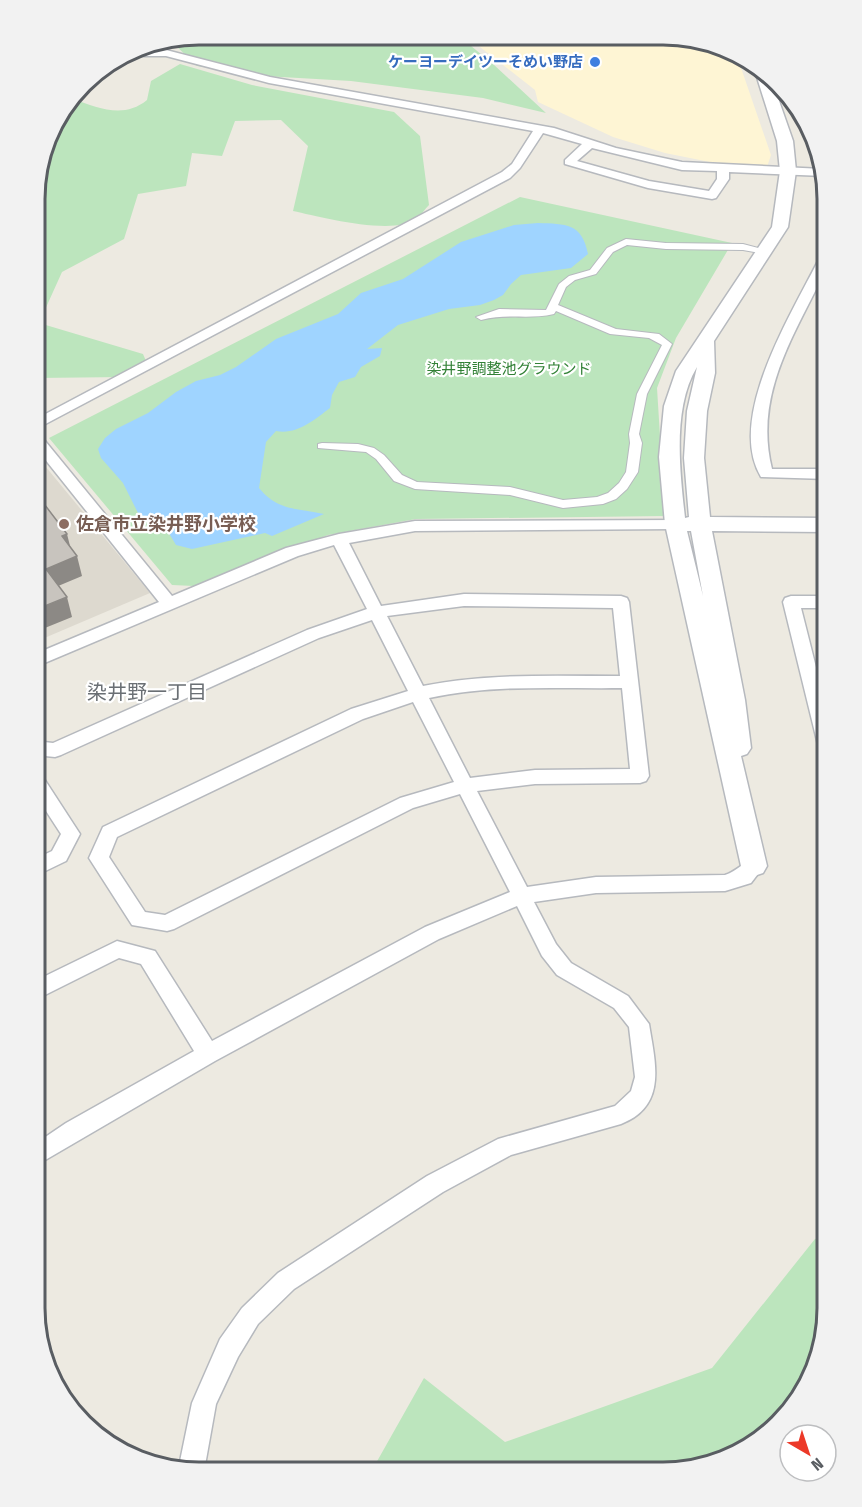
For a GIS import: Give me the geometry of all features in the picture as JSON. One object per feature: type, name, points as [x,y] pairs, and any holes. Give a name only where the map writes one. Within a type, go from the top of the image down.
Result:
[{"type":"street","points":[[168,48],[269,80],[554,131],[633,157],[682,166],[815,172]]},
{"type":"street","points":[[754,866],[675,524],[669,457],[674,406],[686,371],[780,227],[788,171],[784,141],[767,86]]},
{"type":"street","points":[[45,420],[506,175],[516,166],[540,129]]},
{"type":"street","points":[[590,143],[569,162],[648,184],[712,195],[723,179],[723,168]]},
{"type":"street","points":[[481,317],[507,310],[538,314],[550,312],[562,286],[572,278],[593,272],[610,250],[626,242],[666,246],[743,247],[765,251]]},
{"type":"street","points":[[817,277],[769,372],[759,410],[758,434],[759,454],[766,474],[817,474]]},
{"type":"street","points":[[322,446],[358,447],[370,450],[380,457],[398,478],[415,485],[510,491],[563,504],[599,501],[612,496],[623,486],[632,472],[636,443],[634,434],[642,394],[667,344],[661,338],[649,333],[616,332],[602,328],[580,315],[554,307]]},
{"type":"street","points":[[45,1150],[208,1054],[432,933],[521,897],[596,885],[725,883],[744,877],[754,866],[733,700],[700,525],[694,458],[697,411],[706,373],[705,341]]},
{"type":"street","points":[[45,450],[169,604]]},
{"type":"street","points":[[45,657],[292,552],[339,539],[415,526],[817,525]]},
{"type":"street","points":[[193,1462],[204,1403],[228,1348],[250,1316],[286,1281],[435,1184],[506,1146],[621,1114],[640,1096],[646,1077],[639,1024],[621,1002],[564,969],[549,950],[463,786],[339,539]]},
{"type":"street","points":[[45,749],[55,750],[313,634],[376,612],[464,600],[621,602],[640,776],[535,777],[463,786],[407,803],[167,924],[139,919],[99,858],[110,832],[357,714],[417,694],[455,686],[494,683],[629,682]]},
{"type":"street","points":[[817,602],[791,602],[817,705]]},
{"type":"street","points":[[45,794],[71,834],[59,856],[45,863]]},
{"type":"street","points":[[45,986],[117,949],[148,957],[208,1054]]},
{"type":"shaded area","points":[[478,45],[673,45],[712,53],[741,67],[771,155],[767,167],[710,162],[665,153],[613,137],[538,102],[535,90]]},
{"type":"shaded area","name":"佐倉市立染井野小学校","points":[[45,466],[150,593],[45,638]]},
{"type":"green space","points":[[470,45],[546,113],[483,98],[351,81],[264,76],[197,66],[177,47]]},
{"type":"green space","points":[[180,64],[252,85],[394,112],[420,136],[429,205],[417,219],[406,224],[391,226],[356,224],[293,211],[308,146],[281,120],[235,121],[222,156],[192,153],[186,186],[138,194],[124,239],[62,272],[45,310],[46,179],[57,140],[80,102],[111,110],[129,109],[147,100],[151,81]]},
{"type":"green space","name":"染井野調整池グラウンド","points":[[520,197],[732,243],[676,338],[657,388],[665,516],[416,519],[328,535],[194,586],[172,585],[49,438]]},
{"type":"green space","points":[[45,325],[143,354],[146,361],[125,377],[45,378]]},
{"type":"green space","points":[[817,1238],[817,1318],[814,1338],[805,1367],[785,1402],[772,1417],[757,1430],[731,1446],[693,1459],[663,1462],[377,1462],[424,1378],[505,1442],[712,1368]]},
{"type":"water","points":[[538,223],[571,227],[582,236],[588,254],[571,268],[521,275],[503,295],[494,300],[480,305],[449,309],[398,325],[367,349],[382,348],[380,356],[361,367],[355,377],[339,382],[332,395],[330,408],[298,429],[276,431],[266,442],[259,488],[281,505],[324,514],[272,536],[265,533],[192,549],[176,545],[167,530],[138,513],[123,483],[101,458],[98,449],[105,438],[116,429],[148,413],[176,392],[196,381],[220,375],[236,367],[276,339],[338,314],[361,293],[403,279],[461,242],[514,225]]},
{"type":"building","points":[[45,505],[67,534],[62,536],[77,556],[46,569],[67,597],[45,606]]},
{"type":"place","name":"ケーヨーデイツーそめい野店","points":[[595,62]]},
{"type":"place","name":"佐倉市立染井野小学校","points":[[64,524]]},
{"type":"district","name":"染井野一丁目","points":[[147,692]]}]
